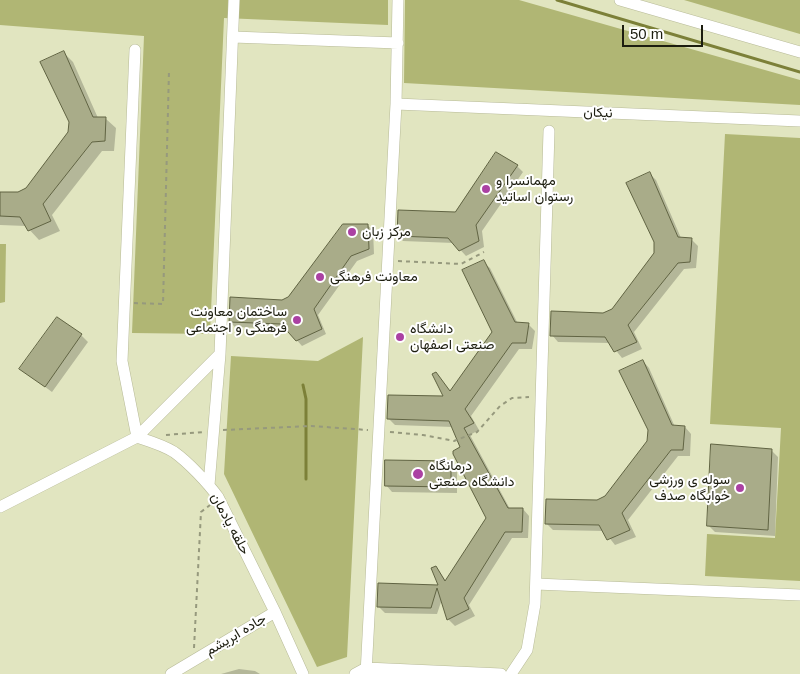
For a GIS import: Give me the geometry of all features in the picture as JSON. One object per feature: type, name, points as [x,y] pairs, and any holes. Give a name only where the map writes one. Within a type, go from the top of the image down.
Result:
[{"type":"street","points":[[209,485],[220,354],[234,0]]},
{"type":"street","points":[[366,671],[396,104],[398,0]]},
{"type":"street","points":[[620,0],[800,52]]},
{"type":"street","points":[[233,38],[398,44]]},
{"type":"street","points":[[135,50],[122,361],[137,437]]},
{"type":"street","name":"نیکان","points":[[396,104],[800,121]]},
{"type":"street","points":[[511,674],[527,650],[535,604],[549,131]]},
{"type":"street","points":[[0,507],[137,437],[220,354]]},
{"type":"street","name":"حلقه یادمان","points":[[137,437],[174,452],[209,485],[218,497],[275,612],[303,674]]},
{"type":"street","points":[[536,584],[800,595]]},
{"type":"street","name":"جاده ابریشم","points":[[171,674],[275,612]]},
{"type":"street","points":[[354,674],[366,671],[501,674]]},
{"type":"path","points":[[124,303],[163,304],[169,71]]},
{"type":"path","points":[[388,261],[462,264],[484,252]]},
{"type":"path","points":[[287,427],[311,426],[423,435],[454,441],[477,432],[500,406],[512,398],[542,396]]},
{"type":"path","points":[[193,660],[201,512],[218,497]]},
{"type":"green space","points":[[0,0],[388,0],[388,25],[224,18],[210,334],[132,333],[144,36],[0,25]]},
{"type":"green space","points":[[405,0],[519,0],[800,80],[800,105],[404,83]]},
{"type":"green space","points":[[684,0],[800,0],[800,34]]},
{"type":"green space","points":[[725,134],[800,138],[800,581],[705,576],[707,534],[775,538],[781,428],[710,424]]},
{"type":"green space","points":[[0,244],[6,244],[5,302],[0,303]]},
{"type":"green space","points":[[363,337],[347,657],[317,667],[224,474],[231,356],[318,361]]},
{"type":"building","points":[[64,51],[93,117],[106,117],[105,141],[92,142],[43,204],[51,221],[28,231],[20,217],[0,216],[0,192],[18,192],[26,188],[68,132],[69,122],[40,62]]},
{"type":"building","points":[[496,152],[518,165],[476,225],[479,241],[459,251],[448,238],[397,236],[398,210],[455,212]]},
{"type":"building","points":[[650,172],[678,237],[692,238],[690,262],[678,263],[628,325],[637,342],[614,352],[605,337],[550,336],[551,311],[603,313],[612,309],[654,253],[654,242],[626,183]]},
{"type":"building","points":[[343,224],[368,224],[369,249],[351,256],[314,309],[322,329],[296,341],[281,324],[229,322],[230,297],[282,300],[288,297]]},
{"type":"building","points":[[484,260],[515,322],[529,323],[526,343],[512,343],[465,409],[474,423],[464,428],[508,508],[523,508],[522,532],[505,532],[464,598],[469,609],[447,620],[437,588],[431,608],[377,607],[378,583],[438,585],[431,568],[436,566],[445,581],[486,518],[453,454],[453,451],[460,447],[449,421],[387,419],[388,395],[443,396],[432,374],[436,372],[450,391],[492,332],[462,270]]},
{"type":"building","points":[[57,317],[82,334],[45,387],[19,369]]},
{"type":"building","points":[[643,360],[672,425],[685,426],[683,450],[671,450],[622,513],[630,530],[607,540],[599,525],[545,524],[546,499],[597,500],[605,496],[647,441],[648,430],[619,371]]},
{"type":"building","name":"سوله ی ورزشی خوابگاه صدف","points":[[711,444],[772,449],[768,530],[707,526]]},
{"type":"building","name":"درمانگاه دانشگاه صنعتی","points":[[385,460],[451,461],[451,487],[385,486]]},
{"type":"waterway","points":[[557,0],[800,72]]},
{"type":"waterway","points":[[303,385],[306,399],[306,479]]},
{"type":"place","name":"مهمانسرا و رستوان اساتید","points":[[486,189]]},
{"type":"place","name":"مرکز زبان","points":[[352,232]]},
{"type":"place","name":"معاونت فرهنگی","points":[[320,277]]},
{"type":"place","name":"ساختمان معاونت فرهنگی و اجتماعی","points":[[297,320]]},
{"type":"place","name":"دانشگاه صنعتی اصفهان","points":[[400,337]]},
{"type":"place","name":"درمانگاه دانشگاه صنعتی","points":[[418,474]]},
{"type":"place","name":"سوله ی ورزشی خوابگاه صدف","points":[[740,488]]}]
